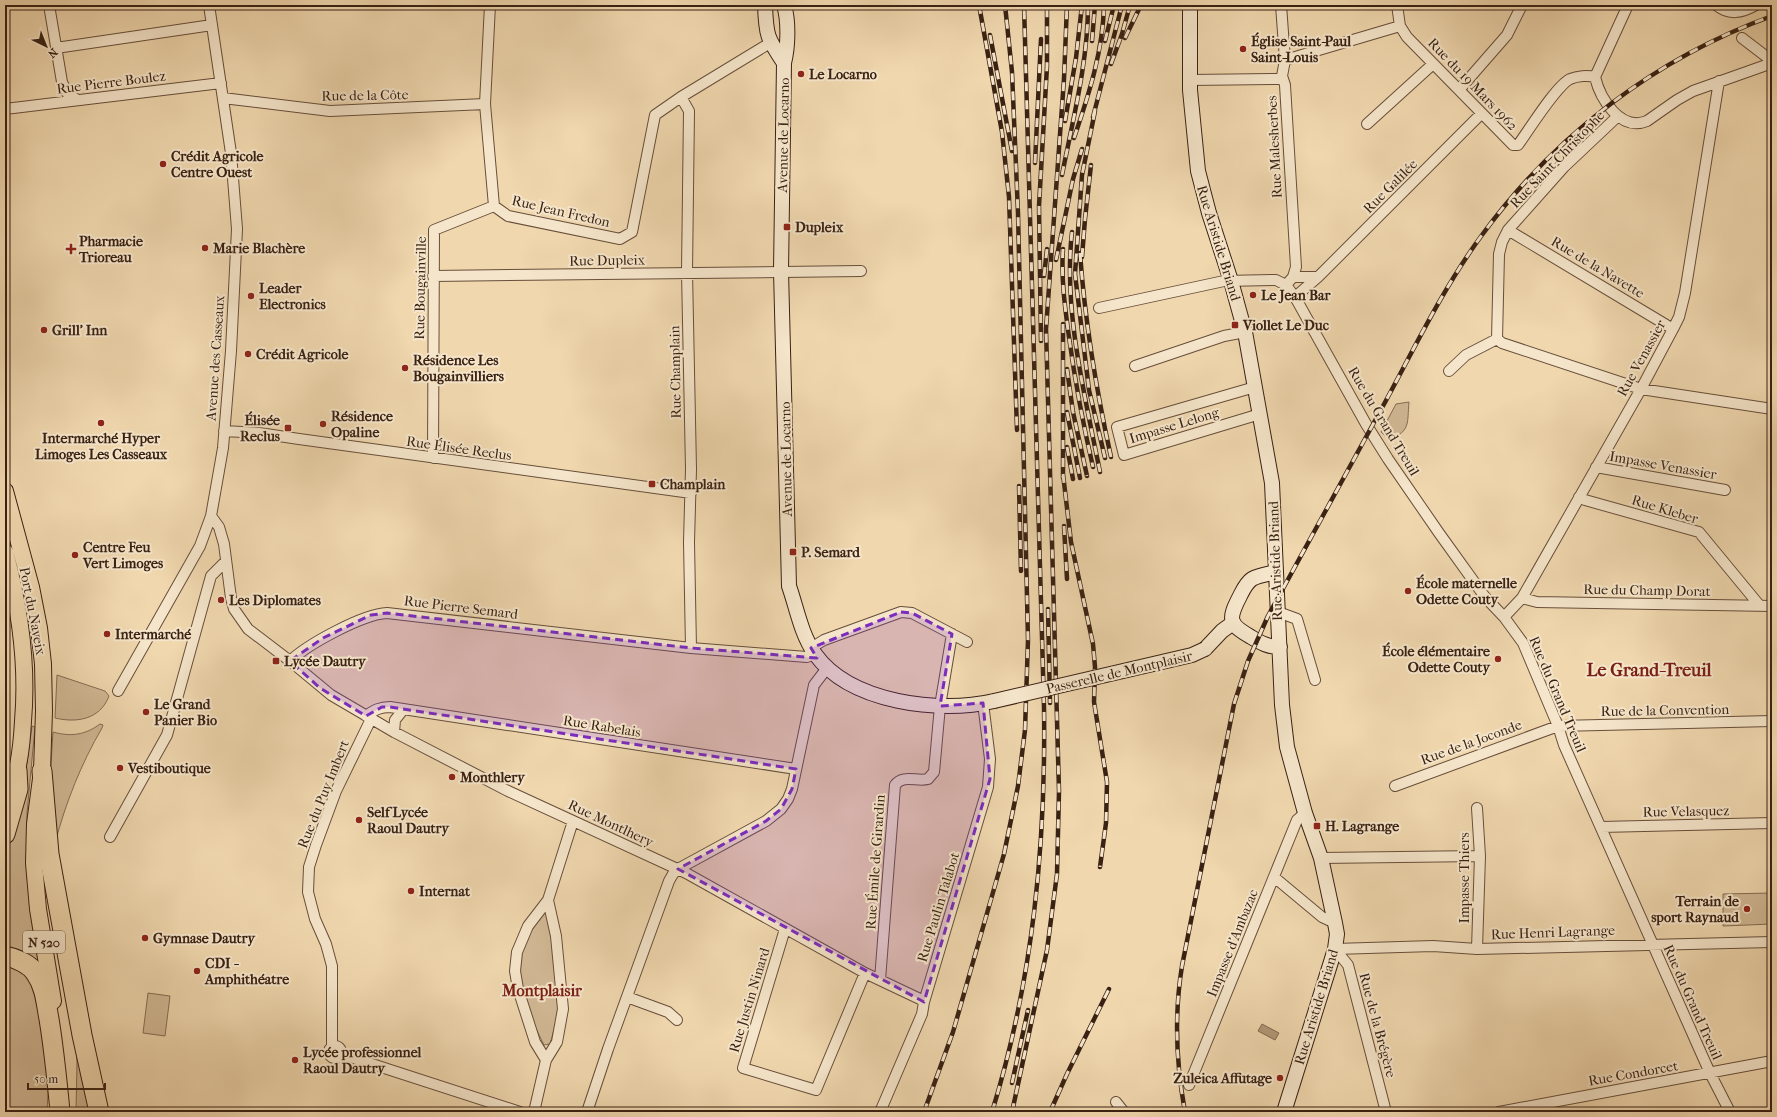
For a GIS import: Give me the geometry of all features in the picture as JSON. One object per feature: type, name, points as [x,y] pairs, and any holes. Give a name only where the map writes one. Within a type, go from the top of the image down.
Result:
[{"type":"highway","points":[[5,834],[18,789],[17,770]]},
{"type":"highway","points":[[42,771],[49,854],[82,1035],[99,1112]]},
{"type":"highway","points":[[5,956],[13,958],[29,966],[36,973],[41,983],[45,996],[54,1053],[60,1111]]},
{"type":"main road","name":"Port du Naveix","points":[[5,490],[31,587],[39,628],[43,664],[44,711],[42,771]]},
{"type":"main road","name":"Port du Naveix","points":[[5,552],[12,578],[21,626],[25,678],[22,732],[17,770],[5,807]]},
{"type":"main road","name":"N 520","points":[[42,771],[35,824],[34,863],[38,909],[58,1029],[61,1071],[60,1111]]},
{"type":"street","points":[[49,5],[62,82],[67,93],[76,99]]},
{"type":"street","name":"Avenue des Casseaux","points":[[118,691],[200,546],[211,516],[223,448],[231,351],[237,229],[231,154],[209,5]]},
{"type":"street","name":"Rue Jean Fredon","points":[[490,5],[484,104],[494,206],[508,216],[620,239],[632,232],[655,115],[681,97]]},
{"type":"street","points":[[765,5],[766,32],[770,42],[784,63]]},
{"type":"street","name":"Avenue de Locarno","points":[[784,5],[787,13],[786,39],[788,45],[784,63],[781,271],[789,586],[804,634],[813,651],[826,668],[845,682],[863,690],[917,704],[961,706],[989,702]]},
{"type":"street","name":"Rue Aristide Briand","points":[[1190,5],[1190,80],[1198,171],[1245,332],[1272,482],[1282,705],[1287,747],[1305,813],[1321,858],[1336,934],[1335,949],[1284,1112]]},
{"type":"street","name":"Rue Malesherbes","points":[[1282,5],[1285,60],[1282,76],[1285,85],[1296,267],[1293,277]]},
{"type":"street","name":"Rue du 19 Mars 1962","points":[[1397,5],[1400,26],[1407,37],[1513,145],[1518,145],[1558,90],[1570,79],[1588,76],[1594,77]]},
{"type":"street","points":[[1459,90],[1507,35],[1522,5]]},
{"type":"street","points":[[1628,5],[1594,77],[1601,94],[1618,116],[1630,122],[1642,123],[1684,96],[1719,81],[1772,62]]},
{"type":"street","points":[[1716,5],[1724,11],[1736,13],[1756,5]]},
{"type":"street","points":[[56,48],[212,24]]},
{"type":"street","points":[[1285,60],[1400,26]]},
{"type":"street","points":[[1742,38],[1772,62]]},
{"type":"street","points":[[681,97],[770,42],[786,39]]},
{"type":"street","points":[[1367,124],[1433,64]]},
{"type":"street","points":[[1190,80],[1278,79],[1282,76]]},
{"type":"street","name":"Rue Venassier","points":[[1504,617],[1522,598],[1641,389],[1679,317],[1685,293],[1719,81]]},
{"type":"street","name":"Rue Pierre Boulez","points":[[5,110],[76,99],[220,82]]},
{"type":"street","name":"Rue Champlain","points":[[681,97],[689,111],[687,272],[691,493],[691,648]]},
{"type":"street","name":"Rue de la Côte","points":[[223,98],[330,111],[484,104]]},
{"type":"street","name":"Rue Galilée","points":[[1295,297],[1318,277],[1481,114]]},
{"type":"street","name":"Rue Saint-Christophe","points":[[1497,339],[1499,254],[1502,242],[1508,230],[1564,167],[1618,116]]},
{"type":"street","name":"Rue Bougainville","points":[[433,458],[434,230],[494,206]]},
{"type":"street","name":"Rue de la Navette","points":[[1508,230],[1673,329]]},
{"type":"street","name":"Rue Dupleix","points":[[433,276],[861,271]]},
{"type":"street","points":[[1099,308],[1224,281],[1276,280],[1286,285],[1293,277],[1318,277]]},
{"type":"street","name":"Rue du Grand Treuil","points":[[1286,285],[1295,297],[1376,441],[1485,597],[1504,617],[1523,643],[1558,726],[1564,745],[1652,944],[1710,1072],[1730,1112]]},
{"type":"street","points":[[1135,366],[1224,336],[1245,332]]},
{"type":"street","points":[[1449,371],[1466,355],[1497,339],[1502,343],[1641,389],[1772,409]]},
{"type":"street","name":"Impasse Lelong","points":[[1255,387],[1117,427],[1124,455],[1260,414]]},
{"type":"street","name":"Rue Élisée Reclus","points":[[224,431],[267,434],[691,493]]},
{"type":"street","name":"Impasse Venassier","points":[[1596,468],[1725,490]]},
{"type":"street","name":"Rue Kleber","points":[[1579,497],[1699,532],[1760,606]]},
{"type":"street","points":[[211,516],[219,527],[224,544],[231,598],[234,609],[248,629],[290,661]]},
{"type":"street","points":[[110,837],[167,735],[211,576],[226,562]]},
{"type":"street","points":[[1276,572],[1252,579],[1246,585],[1232,611],[1231,617],[1233,623],[1239,630],[1270,647],[1280,646]]},
{"type":"street","name":"Rue du Champ Dorat","points":[[1522,598],[1537,602],[1772,606]]},
{"type":"street","points":[[813,651],[824,640],[902,612],[912,613],[967,642]]},
{"type":"street","points":[[1278,612],[1297,619],[1315,680]]},
{"type":"street","name":"Rue Pierre Semard","points":[[290,661],[323,638],[371,615],[387,613],[691,648],[807,657],[813,651]]},
{"type":"street","name":"Passerelle de Montplaisir","points":[[989,702],[1192,655],[1205,649],[1222,631],[1233,623]]},
{"type":"street","name":"Rue Émile de Girardin","points":[[880,980],[895,785],[898,780],[905,778],[924,780],[932,776],[937,748],[940,706],[952,634]]},
{"type":"street","name":"Rue Montlhery","points":[[290,661],[326,692],[394,732],[508,791],[678,869],[865,973],[924,1002]]},
{"type":"street","points":[[587,1112],[669,881],[678,869],[766,821],[781,809],[792,789],[814,685],[826,668]]},
{"type":"street","name":"Rue Paulin Talabot","points":[[880,1112],[922,1014],[924,1002],[988,787],[990,759],[989,702]]},
{"type":"street","name":"Rue Rabelais","points":[[369,717],[373,710],[390,706],[403,710],[796,769]]},
{"type":"street","points":[[394,732],[395,720],[403,710]]},
{"type":"street","name":"Rue du Puy Imbert","points":[[369,717],[336,791],[309,867],[308,892],[315,919],[326,944],[332,966],[332,1047],[338,1047],[341,1054],[520,1112]]},
{"type":"street","name":"Rue de la Convention","points":[[1558,726],[1772,722]]},
{"type":"street","name":"Rue de la Joconde","points":[[1395,786],[1558,726]]},
{"type":"street","name":"Impasse Thiers","points":[[1477,808],[1480,856],[1477,949]]},
{"type":"street","name":"Impasse d'Ambazac","points":[[1189,1085],[1298,820],[1305,813]]},
{"type":"street","points":[[546,1060],[534,1042],[518,989],[515,971],[517,952],[528,926],[548,900],[573,821]]},
{"type":"street","name":"Rue Velasquez","points":[[1601,827],[1772,823]]},
{"type":"street","points":[[1321,858],[1480,856]]},
{"type":"street","points":[[1274,877],[1322,916],[1335,923]]},
{"type":"street","points":[[534,1112],[546,1060],[557,1042],[563,1010],[556,936],[548,900]]},
{"type":"street","name":"Rue Justin Ninard","points":[[785,929],[743,1068],[816,1090],[865,973]]},
{"type":"street","name":"Rue Henri Lagrange","points":[[1335,949],[1433,946],[1477,949],[1772,942]]},
{"type":"street","name":"Rue de la Brégère","points":[[1335,949],[1348,965],[1386,1112]]},
{"type":"street","points":[[627,997],[668,1012],[677,1020]]},
{"type":"street","name":"Rue Condorcet","points":[[1502,1112],[1772,1061]]},
{"type":"street","points":[[1116,1102],[1124,1112]]},
{"type":"highlighted area","points":[[901,612],[912,613],[952,634],[940,706],[983,703],[990,779],[924,1002],[678,869],[766,821],[781,809],[792,789],[796,769],[390,707],[382,707],[366,716],[320,688],[290,661],[323,638],[371,615],[387,613],[691,648],[817,658],[811,648]]},
{"type":"shaded area","points":[[1409,402],[1408,421],[1405,429],[1402,433],[1390,440],[1381,432],[1396,404]]},
{"type":"shaded area","points":[[57,675],[105,691],[109,696],[105,704],[93,715],[79,720],[55,718]]},
{"type":"shaded area","points":[[100,724],[103,725],[102,728],[87,755],[75,784],[55,843],[50,781],[53,732],[72,735],[78,734],[89,731]]},
{"type":"shaded area","points":[[32,726],[35,727],[27,813],[27,878],[42,967],[5,948],[5,845],[18,808],[27,763]]},
{"type":"shaded area","name":"Terrain de sport Raynaud","points":[[1772,893],[1772,924],[1723,926],[1723,894]]},
{"type":"shaded area","points":[[546,912],[551,933],[559,1011],[550,1044],[544,1045],[528,1011],[524,998],[519,972],[519,959],[526,939],[542,913]]},
{"type":"shaded area","points":[[5,960],[34,978],[49,1074],[47,1112],[5,1112]]},
{"type":"shaded area","points":[[148,993],[170,996],[165,1036],[143,1033]]},
{"type":"shaded area","points":[[1262,1024],[1279,1033],[1275,1040],[1258,1031]]},
{"type":"shaded area","points":[[75,1029],[95,1112],[76,1112],[77,1061]]},
{"type":"railway","points":[[979,5],[1002,132],[1009,197],[1017,430]]},
{"type":"railway","points":[[924,1112],[953,1032],[1004,854],[1018,786],[1025,730],[1028,640],[1018,213],[1012,72],[1005,5]]},
{"type":"railway","points":[[992,1112],[1018,1012],[1027,962],[1039,861],[1044,759],[1044,707],[1024,5]]},
{"type":"railway","points":[[1041,341],[1039,206],[1047,66],[1047,5]]},
{"type":"railway","points":[[1012,1112],[1047,950],[1057,874],[1059,791],[1046,329],[1064,79],[1067,5]]},
{"type":"railway","points":[[1065,121],[1076,58],[1082,5]]},
{"type":"railway","points":[[1062,175],[1083,69],[1088,5]]},
{"type":"railway","points":[[1092,41],[1095,5]]},
{"type":"railway","points":[[1074,138],[1090,89],[1098,56],[1104,5]]},
{"type":"railway","points":[[1105,41],[1114,5]]},
{"type":"railway","points":[[1093,117],[1122,5]]},
{"type":"railway","points":[[1111,64],[1122,34],[1130,5]]},
{"type":"railway","points":[[1125,38],[1141,5]]},
{"type":"railway","points":[[1185,1112],[1177,1039],[1179,984],[1182,966],[1234,704],[1248,661],[1268,616],[1454,276],[1482,235],[1511,199],[1542,164],[1575,133],[1611,104],[1649,77],[1688,54],[1729,33],[1772,16]]},
{"type":"railway","points":[[990,35],[1012,151]]},
{"type":"railway","points":[[1035,163],[1041,39]]},
{"type":"railway","points":[[1095,111],[1082,175],[1075,274],[1089,390],[1105,458]]},
{"type":"railway","points":[[1056,260],[1073,179],[1082,149]]},
{"type":"railway","points":[[1082,257],[1091,165]]},
{"type":"railway","points":[[1072,232],[1070,292],[1073,322],[1082,383],[1100,472]]},
{"type":"railway","points":[[1044,276],[1047,249]]},
{"type":"railway","points":[[1063,249],[1063,282],[1069,337],[1093,467]]},
{"type":"railway","points":[[1080,253],[1092,355],[1111,457]]},
{"type":"railway","points":[[1063,324],[1063,372]]},
{"type":"railway","points":[[1063,368],[1063,478]]},
{"type":"railway","points":[[1067,369],[1073,412],[1087,476]]},
{"type":"railway","points":[[1067,412],[1080,478]]},
{"type":"railway","points":[[1067,447],[1073,479]]},
{"type":"railway","points":[[1063,474],[1071,542],[1093,644],[1095,667],[1094,702],[1107,782],[1106,823],[1100,867]]},
{"type":"railway","points":[[1019,486],[1021,571]]},
{"type":"railway","points":[[1064,526],[1067,579]]},
{"type":"railway","points":[[1048,609],[1050,703]]},
{"type":"railway","points":[[1050,1112],[1109,989]]},
{"type":"railway","points":[[1012,1083],[1028,1010]]},
{"type":"place","name":"Église Saint-Paul Saint-Louis","points":[[1243,49]]},
{"type":"place","name":"Le Locarno","points":[[801,74]]},
{"type":"place","name":"Crédit Agricole Centre Ouest","points":[[163,164]]},
{"type":"place","name":"Dupleix","points":[[787,227]]},
{"type":"place","name":"Marie Blachère","points":[[205,248]]},
{"type":"place","name":"Pharmacie Trioreau","points":[[71,249]]},
{"type":"place","name":"Le Jean Bar","points":[[1253,295]]},
{"type":"place","name":"Leader Electronics","points":[[251,296]]},
{"type":"place","name":"Viollet Le Duc","points":[[1235,325]]},
{"type":"place","name":"Grill' Inn","points":[[44,330]]},
{"type":"place","name":"Crédit Agricole","points":[[248,354]]},
{"type":"place","name":"Résidence Les Bougainvilliers","points":[[405,368]]},
{"type":"place","name":"Intermarché Hyper Limoges Les Casseaux","points":[[101,423]]},
{"type":"place","name":"Résidence Opaline","points":[[323,424]]},
{"type":"place","name":"Élisée Reclus","points":[[288,428]]},
{"type":"place","name":"Champlain","points":[[652,484]]},
{"type":"place","name":"P. Semard","points":[[793,552]]},
{"type":"place","name":"Centre Feu Vert Limoges","points":[[75,555]]},
{"type":"place","name":"École maternelle Odette Couty","points":[[1408,591]]},
{"type":"place","name":"Les Diplomates","points":[[221,600]]},
{"type":"place","name":"Intermarché","points":[[107,634]]},
{"type":"place","name":"École élémentaire Odette Couty","points":[[1498,659]]},
{"type":"place","name":"Lycée Dautry","points":[[276,661]]},
{"type":"place","name":"Le Grand Panier Bio","points":[[146,712]]},
{"type":"place","name":"Vestiboutique","points":[[120,768]]},
{"type":"place","name":"Monthlery","points":[[452,777]]},
{"type":"place","name":"Self Lycée Raoul Dautry","points":[[359,820]]},
{"type":"place","name":"H. Lagrange","points":[[1317,826]]},
{"type":"place","name":"Internat","points":[[411,891]]},
{"type":"place","name":"Terrain de sport Raynaud","points":[[1747,909]]},
{"type":"place","name":"Gymnase Dautry","points":[[145,938]]},
{"type":"place","name":"CDI - Amphithéatre","points":[[197,971]]},
{"type":"place","name":"Lycée professionnel Raoul Dautry","points":[[295,1060]]},
{"type":"place","name":"Zuleica Affutage","points":[[1280,1078]]},
{"type":"district","name":"Le Grand-Treuil","points":[[1649,670]]},
{"type":"district","name":"Montplaisir","points":[[542,990]]}]
